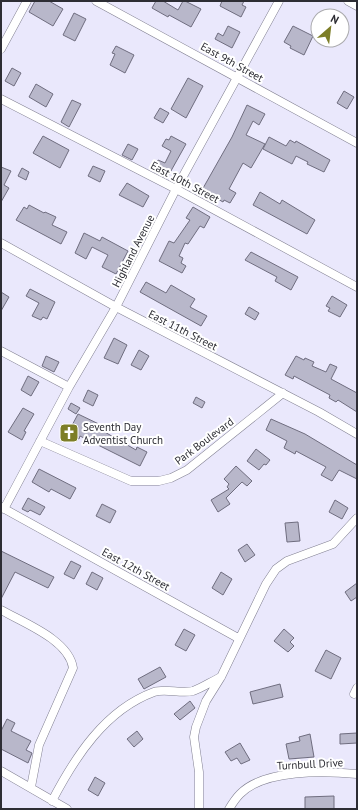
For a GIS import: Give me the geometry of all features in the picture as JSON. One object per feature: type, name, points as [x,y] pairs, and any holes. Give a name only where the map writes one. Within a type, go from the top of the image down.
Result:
[{"type":"street","points":[[1,49],[27,1]]},
{"type":"street","name":"East 9th Street","points":[[96,1],[357,143]]},
{"type":"street","name":"Highland Avenue","points":[[2,508],[69,387],[116,307],[176,190],[279,1]]},
{"type":"street","points":[[348,1],[357,6]]},
{"type":"street","name":"East 10th Street","points":[[1,99],[176,190],[357,287]]},
{"type":"street","name":"East 11th Street","points":[[1,243],[116,307],[283,393],[357,434]]},
{"type":"street","points":[[1,351],[69,387]]},
{"type":"street","name":"Park Boulevard","points":[[40,441],[132,481],[159,481],[171,478],[187,470],[283,393]]},
{"type":"street","name":"East 12th Street","points":[[2,508],[238,638]]},
{"type":"street","points":[[199,809],[199,772],[194,737],[200,714],[266,584],[276,569],[287,561],[333,544],[357,518]]},
{"type":"street","points":[[1,610],[48,636],[68,653],[72,660],[73,668],[39,745],[31,787]]},
{"type":"street","points":[[52,801],[80,753],[99,730],[117,713],[155,691],[193,690],[220,677]]},
{"type":"street","points":[[1,771],[67,809]]},
{"type":"street","name":"Turnbull Drive","points":[[229,809],[240,793],[256,783],[275,776],[308,773],[357,774]]},
{"type":"building","points":[[35,1],[49,1],[63,9],[53,26],[29,12]]},
{"type":"building","points":[[156,1],[163,1],[178,10],[183,1],[185,1],[201,9],[191,27],[152,8]]},
{"type":"building","points":[[222,1],[244,1],[242,5],[246,7],[241,17],[220,6]]},
{"type":"building","points":[[74,13],[86,19],[75,41],[63,35]]},
{"type":"building","points":[[228,26],[240,32],[232,48],[215,39],[218,33],[223,36]]},
{"type":"building","points":[[293,26],[310,34],[310,42],[304,55],[290,48],[291,46],[284,42]]},
{"type":"building","points":[[116,46],[134,55],[125,73],[110,65],[115,54],[112,53]]},
{"type":"building","points":[[12,68],[21,73],[14,86],[5,81]]},
{"type":"building","points":[[188,78],[203,86],[186,118],[171,109]]},
{"type":"building","points":[[36,84],[53,94],[46,107],[29,97]]},
{"type":"building","points":[[344,91],[354,97],[347,109],[337,103]]},
{"type":"building","points":[[72,100],[81,104],[69,127],[61,122]]},
{"type":"building","points":[[247,105],[265,114],[259,125],[253,121],[246,135],[265,144],[251,168],[243,163],[229,189],[236,193],[230,203],[224,200],[223,202],[202,190],[232,137]]},
{"type":"building","points":[[160,108],[169,113],[163,123],[154,118]]},
{"type":"building","points":[[43,136],[69,150],[60,168],[33,153]]},
{"type":"building","points":[[171,136],[186,144],[167,178],[153,171],[158,160],[165,163],[171,151],[162,146],[166,139],[169,140]]},
{"type":"building","points":[[269,137],[286,146],[290,140],[295,143],[296,141],[330,160],[324,172],[307,164],[308,162],[296,156],[292,164],[263,149]]},
{"type":"building","points":[[128,144],[138,149],[132,160],[122,155]]},
{"type":"building","points":[[93,166],[105,171],[100,182],[88,176]]},
{"type":"building","points":[[1,167],[11,171],[4,185],[9,188],[1,202]]},
{"type":"building","points":[[22,168],[29,172],[26,180],[18,176]]},
{"type":"building","points":[[127,183],[149,196],[143,207],[119,195]]},
{"type":"building","points":[[260,192],[280,204],[282,200],[315,220],[307,234],[253,205]]},
{"type":"building","points":[[29,205],[44,213],[45,212],[56,217],[52,225],[67,232],[61,244],[16,220],[24,207],[27,209]]},
{"type":"building","points":[[193,207],[210,217],[204,228],[200,226],[188,244],[185,243],[179,256],[183,258],[181,263],[186,266],[182,273],[159,261],[169,241],[174,243],[190,220],[186,218]]},
{"type":"building","points":[[84,233],[100,241],[102,237],[128,251],[116,274],[102,267],[108,255],[92,247],[86,259],[75,253]]},
{"type":"building","points":[[251,252],[298,277],[291,290],[275,281],[277,277],[245,260]]},
{"type":"building","points":[[146,282],[166,293],[171,285],[195,299],[190,307],[207,316],[201,326],[140,292]]},
{"type":"building","points":[[30,289],[55,302],[47,319],[43,317],[41,320],[32,316],[39,303],[26,296]]},
{"type":"building","points":[[1,292],[9,297],[1,311]]},
{"type":"building","points":[[332,296],[347,305],[340,317],[328,311],[330,308],[326,306]]},
{"type":"building","points":[[249,307],[259,313],[255,320],[245,314]]},
{"type":"building","points":[[114,338],[127,345],[118,364],[104,358]]},
{"type":"building","points":[[139,350],[149,356],[141,370],[131,365]]},
{"type":"building","points":[[46,356],[59,362],[54,372],[42,366]]},
{"type":"building","points":[[296,356],[304,360],[305,358],[314,362],[312,366],[326,372],[330,364],[337,367],[331,379],[357,393],[357,412],[338,400],[336,402],[329,398],[330,395],[294,376],[293,379],[285,375]]},
{"type":"building","points":[[28,376],[39,382],[31,396],[21,390]]},
{"type":"building","points":[[88,390],[98,395],[93,406],[83,401]]},
{"type":"building","points":[[196,397],[205,402],[202,408],[193,403]]},
{"type":"building","points":[[71,403],[80,408],[76,414],[68,409]]},
{"type":"building","points":[[23,408],[34,414],[24,431],[26,432],[22,440],[8,432]]},
{"type":"building","points":[[78,414],[105,427],[103,431],[136,450],[137,447],[147,452],[140,466],[80,436],[79,439],[68,433]]},
{"type":"building","points":[[271,419],[305,434],[357,465],[357,479],[339,470],[332,481],[321,475],[326,467],[296,451],[295,454],[284,448],[287,441],[266,430]]},
{"type":"building","points":[[256,449],[270,460],[259,470],[247,461]]},
{"type":"building","points":[[236,466],[252,481],[247,486],[242,482],[226,498],[230,504],[218,512],[211,500],[229,489],[227,487],[229,484],[224,479]]},
{"type":"building","points":[[39,469],[76,488],[70,499],[51,489],[49,492],[32,482]]},
{"type":"building","points":[[28,498],[45,507],[40,515],[30,510],[28,512],[22,509]]},
{"type":"building","points":[[335,500],[348,508],[342,519],[329,512]]},
{"type":"building","points":[[102,504],[116,511],[110,523],[96,516]]},
{"type":"building","points":[[298,522],[300,541],[287,542],[285,523]]},
{"type":"building","points":[[247,544],[255,555],[245,562],[238,550]]},
{"type":"building","points":[[1,551],[54,577],[48,588],[15,572],[1,599]]},
{"type":"building","points":[[71,561],[81,566],[74,579],[64,574]]},
{"type":"building","points":[[92,572],[103,578],[97,590],[86,584]]},
{"type":"building","points":[[221,572],[232,579],[223,595],[212,588]]},
{"type":"building","points":[[357,583],[357,597],[351,601],[345,592]]},
{"type":"building","points":[[184,629],[195,635],[186,651],[175,645]]},
{"type":"building","points":[[284,629],[294,638],[290,642],[294,646],[288,652],[274,641]]},
{"type":"building","points":[[326,650],[341,658],[331,679],[315,671]]},
{"type":"building","points":[[160,667],[166,677],[144,689],[138,679]]},
{"type":"building","points":[[280,684],[283,697],[253,704],[250,692]]},
{"type":"building","points":[[190,701],[195,708],[180,720],[174,714]]},
{"type":"building","points":[[7,719],[15,723],[11,731],[31,741],[26,750],[32,753],[28,763],[1,749],[1,731]]},
{"type":"building","points":[[137,731],[143,739],[134,747],[127,739]]},
{"type":"building","points":[[357,733],[357,743],[340,744],[340,734]]},
{"type":"building","points":[[310,734],[314,757],[289,759],[286,744],[300,741],[299,737]]},
{"type":"building","points":[[240,743],[250,760],[241,764],[237,758],[231,761],[225,752]]},
{"type":"building","points":[[95,777],[105,783],[98,796],[88,790]]},
{"type":"building","points":[[334,796],[334,809],[305,809],[305,797]]},
{"type":"place","name":"Seventh Day Adventist Church","points":[[69,433]]}]
